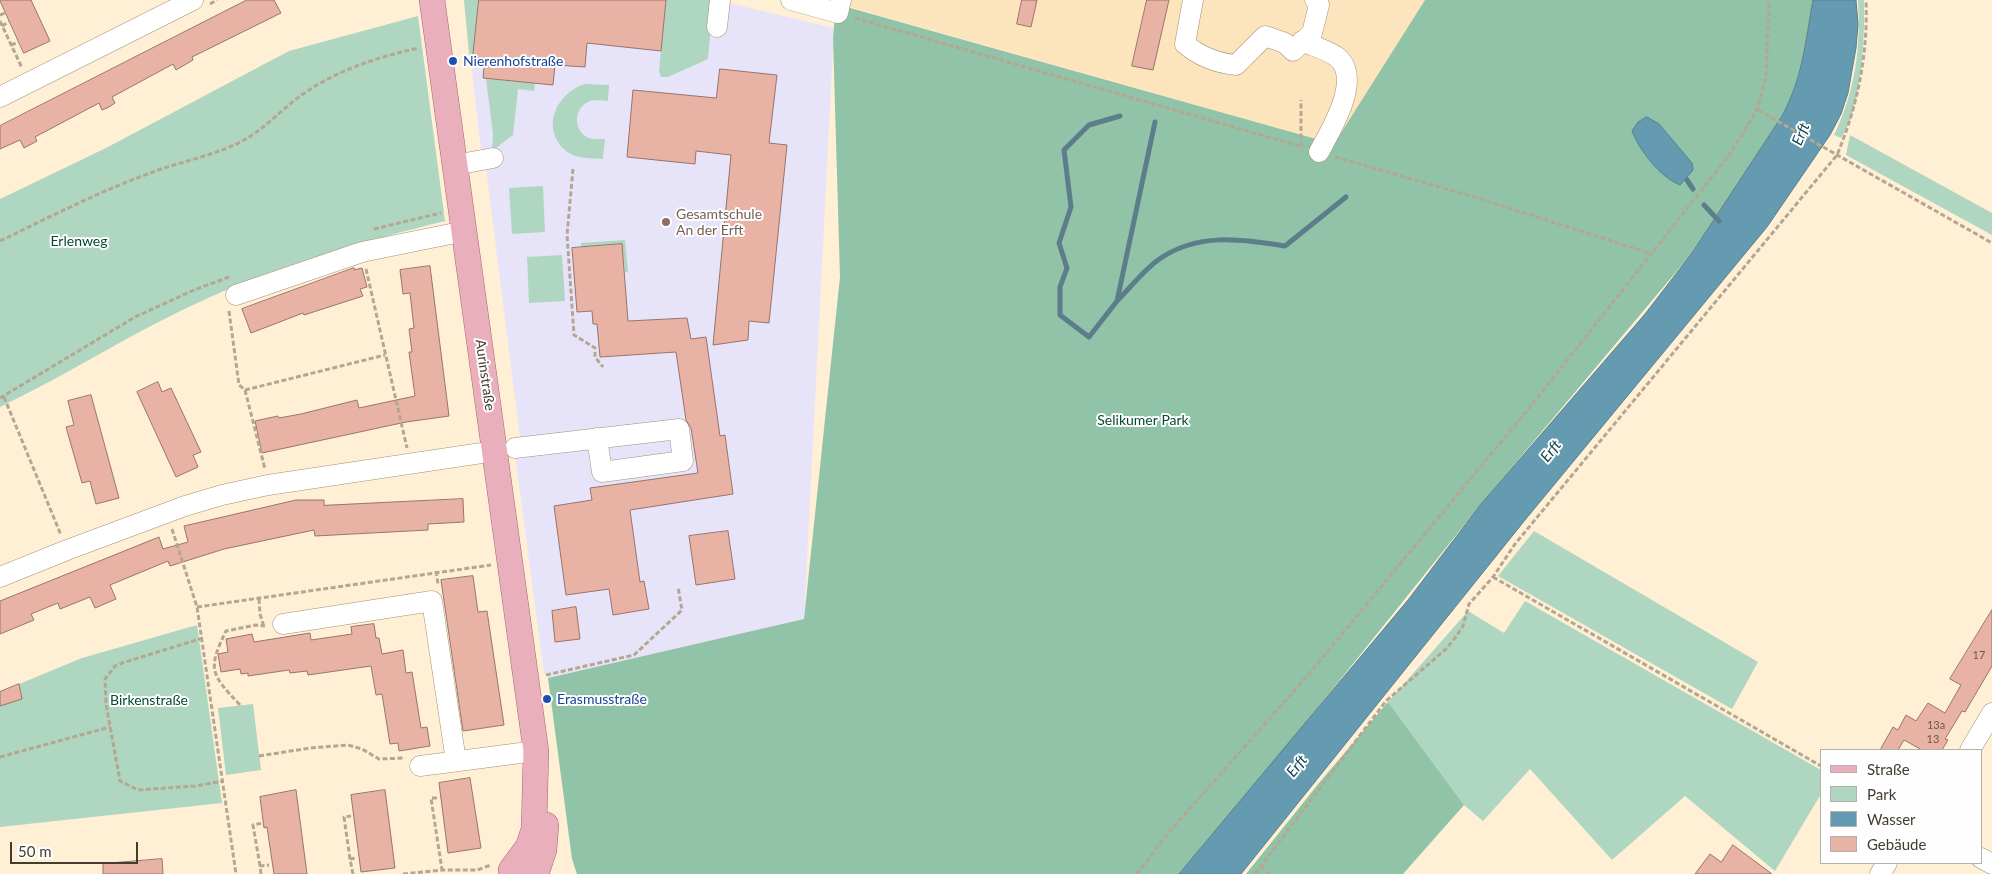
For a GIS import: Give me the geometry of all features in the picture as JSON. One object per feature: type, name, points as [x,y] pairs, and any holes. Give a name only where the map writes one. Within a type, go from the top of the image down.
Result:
[{"type":"main road","name":"Aurinstraße","points":[[432,0],[465,231],[505,450],[510,563],[527,679],[536,758],[544,794],[547,833],[536,874]]},
{"type":"main road","name":"Aurinstraße","points":[[510,870],[528,847],[534,829],[536,758]]},
{"type":"street","points":[[717,27],[720,0]]},
{"type":"street","points":[[791,0],[839,6]]},
{"type":"street","points":[[1192,0],[1185,44],[1192,50],[1220,64],[1236,65],[1265,36],[1284,43],[1293,50],[1312,33],[1319,5],[1315,0]]},
{"type":"street","points":[[0,97],[29,84],[186,2]]},
{"type":"street","points":[[1302,41],[1337,57],[1345,67],[1347,87],[1339,114],[1310,149]]},
{"type":"street","points":[[455,165],[493,158]]},
{"type":"street","points":[[228,296],[362,252],[465,231]]},
{"type":"street","points":[[0,577],[167,513],[222,495],[268,485],[410,463],[597,438]]},
{"type":"street","points":[[274,625],[432,601],[456,761]]},
{"type":"street","points":[[1971,749],[1992,714]]},
{"type":"street","points":[[420,766],[456,761],[536,758]]},
{"type":"path","points":[[1136,874],[1170,830],[1314,668],[1535,401],[1730,154],[1757,110],[1766,78],[1769,0]]},
{"type":"path","points":[[1255,874],[1386,701],[1446,650],[1463,626],[1469,604],[1492,578],[1515,544],[1837,155],[1846,133],[1860,86],[1865,47],[1866,0]]},
{"type":"path","points":[[839,6],[1478,198],[1652,254]]},
{"type":"path","points":[[0,15],[5,13]]},
{"type":"path","points":[[0,21],[29,84]]},
{"type":"path","points":[[2,26],[9,22]]},
{"type":"path","points":[[11,46],[18,42]]},
{"type":"path","points":[[0,241],[97,194],[154,172],[220,151],[244,140],[308,90],[330,78],[402,52],[438,44]]},
{"type":"path","points":[[1301,100],[1310,149]]},
{"type":"path","points":[[1757,110],[1992,243]]},
{"type":"path","points":[[573,169],[567,235],[574,335],[595,348],[595,357],[603,367]]},
{"type":"path","points":[[362,252],[410,463]]},
{"type":"path","points":[[219,280],[228,296],[239,384],[245,390],[268,485]]},
{"type":"path","points":[[245,390],[385,355]]},
{"type":"path","points":[[4,397],[67,550]]},
{"type":"path","points":[[167,513],[197,607],[203,638],[236,874]]},
{"type":"path","points":[[197,607],[510,563]]},
{"type":"path","points":[[1492,578],[1820,765]]},
{"type":"path","points":[[527,679],[634,655],[682,610],[678,587]]},
{"type":"path","points":[[259,599],[260,614],[274,625]]},
{"type":"path","points":[[240,705],[217,680],[214,657],[226,631],[256,625],[274,625]]},
{"type":"path","points":[[203,638],[115,666],[105,679],[106,704],[120,781],[138,790],[195,786],[223,781]]},
{"type":"path","points":[[0,757],[110,727]]},
{"type":"path","points":[[259,756],[310,748],[348,746],[362,749],[379,759],[413,758],[420,766]]},
{"type":"path","points":[[437,798],[431,798],[442,870]]},
{"type":"path","points":[[351,816],[344,817],[353,874]]},
{"type":"path","points":[[261,874],[254,825],[263,823]]},
{"type":"path","points":[[437,840],[443,839]]},
{"type":"path","points":[[350,859],[357,858]]},
{"type":"path","points":[[260,866],[269,865]]},
{"type":"path","points":[[1262,866],[1268,874]]},
{"type":"path","points":[[403,874],[442,870],[464,872],[510,870]]},
{"type":"shaded area","name":"Gesamtschule An der Erft","points":[[464,0],[716,0],[834,28],[804,619],[548,678],[547,673],[544,674],[513,439],[520,438],[486,168],[481,150]]},
{"type":"shaded area","points":[[825,0],[1425,0],[1334,144]]},
{"type":"green space","points":[[464,0],[479,0],[473,57],[470,64]]},
{"type":"green space","points":[[666,0],[713,0],[708,59],[668,77],[661,77],[659,71]]},
{"type":"green space","name":"Selikumer Park","points":[[1425,0],[1813,0],[1799,73],[1789,102],[1782,116],[1692,253],[1481,504],[1275,761],[1179,874],[577,874],[572,859],[548,678],[804,619],[840,277],[833,38],[836,4],[1334,144]]},
{"type":"green space","points":[[1858,0],[1864,0],[1861,71],[1854,109],[1841,138],[1834,135],[1852,86],[1857,52]]},
{"type":"green space","name":"Erlenweg","points":[[418,16],[445,221],[325,254],[266,274],[208,298],[181,310],[0,407],[0,199],[106,148],[289,51]]},
{"type":"green space","points":[[486,79],[535,83],[534,91],[518,89],[513,135],[492,151],[493,134]]},
{"type":"green space","points":[[585,84],[609,85],[608,101],[595,100],[588,102],[580,109],[577,118],[579,128],[585,136],[592,139],[605,139],[603,159],[585,158],[569,153],[560,144],[555,135],[554,114],[559,104],[574,89]]},
{"type":"green space","points":[[1850,135],[1992,213],[1992,235],[1846,155]]},
{"type":"green space","points":[[543,186],[545,232],[512,234],[509,188]]},
{"type":"green space","points":[[625,240],[628,272],[625,272],[622,244],[581,247],[581,243]]},
{"type":"green space","points":[[562,255],[565,301],[529,303],[527,257]]},
{"type":"green space","points":[[1534,531],[1758,662],[1732,709],[1498,576]]},
{"type":"green space","points":[[1525,601],[1820,769],[1820,796],[1775,871],[1685,796],[1612,860],[1530,769],[1483,821],[1464,805],[1388,702],[1468,611],[1504,633]]},
{"type":"green space","name":"Birkenstraße","points":[[197,625],[222,803],[0,827],[0,692],[82,658]]},
{"type":"green space","points":[[1388,702],[1464,805],[1403,874],[1246,874],[1319,783]]},
{"type":"green space","points":[[253,704],[261,770],[226,775],[218,708]]},
{"type":"water","name":"Erft","points":[[1813,0],[1856,0],[1858,24],[1856,48],[1848,93],[1841,114],[1830,135],[1767,227],[1525,520],[1241,874],[1179,874],[1408,600],[1481,504],[1645,314],[1692,253],[1782,116],[1789,102],[1799,73]]},
{"type":"water","points":[[1647,117],[1659,124],[1692,163],[1693,170],[1680,185],[1658,170],[1645,155],[1632,131],[1638,122]]},
{"type":"building","points":[[0,0],[31,0],[50,41],[24,53]]},
{"type":"building","points":[[247,0],[274,0],[281,13],[192,57],[193,60],[176,70],[173,64],[112,97],[115,103],[109,107],[102,110],[99,103],[35,137],[37,141],[24,148],[20,140],[0,149],[0,126]]},
{"type":"building","points":[[479,0],[666,0],[661,51],[587,43],[585,67],[555,65],[553,85],[483,78],[485,58],[473,57]]},
{"type":"building","points":[[1022,0],[1037,0],[1031,27],[1017,24]]},
{"type":"building","points":[[1147,0],[1169,0],[1153,70],[1132,66]]},
{"type":"building","points":[[720,69],[777,75],[769,143],[787,145],[769,323],[749,321],[748,340],[713,345],[731,155],[696,151],[695,164],[627,157],[633,90],[716,98]]},
{"type":"building","points":[[622,244],[628,321],[687,318],[691,339],[706,337],[720,436],[725,435],[733,494],[630,510],[640,582],[644,581],[649,609],[613,615],[609,589],[566,595],[554,506],[592,500],[590,488],[698,473],[691,428],[686,420],[676,352],[600,357],[597,324],[593,324],[592,311],[577,312],[572,248]]},
{"type":"building","points":[[430,266],[449,416],[406,422],[262,453],[255,421],[301,414],[357,400],[359,408],[415,396],[409,352],[412,352],[409,329],[414,328],[410,293],[403,294],[400,270]]},
{"type":"building","points":[[354,268],[354,270],[362,268],[367,287],[360,289],[363,296],[304,315],[303,313],[251,333],[242,309]]},
{"type":"building","points":[[158,382],[162,392],[171,388],[201,452],[193,455],[198,467],[176,477],[137,392]]},
{"type":"building","points":[[91,395],[119,498],[96,504],[90,481],[82,483],[66,427],[74,425],[68,401]]},
{"type":"building","points":[[463,499],[464,522],[428,524],[428,530],[315,536],[314,530],[224,549],[170,566],[168,561],[110,585],[116,599],[95,608],[90,597],[60,609],[58,603],[31,614],[34,620],[0,634],[0,601],[159,537],[163,549],[188,542],[184,526],[296,500],[324,500],[324,505]]},
{"type":"building","points":[[728,531],[735,579],[696,585],[689,536]]},
{"type":"building","points":[[473,576],[478,612],[487,611],[504,725],[463,731],[441,580]]},
{"type":"building","points":[[576,607],[580,639],[555,642],[552,611]]},
{"type":"building","points":[[1992,610],[1992,666],[1965,712],[1962,711],[1945,739],[1948,740],[1943,749],[1920,749],[1904,740],[1899,749],[1881,749],[1893,727],[1898,730],[1906,715],[1916,721],[1928,703],[1945,713],[1961,685],[1950,679]]},
{"type":"building","points":[[374,624],[376,638],[379,638],[382,654],[403,650],[406,673],[412,672],[421,728],[427,727],[430,746],[399,751],[398,743],[390,744],[382,694],[376,695],[371,666],[308,675],[307,671],[290,673],[289,670],[248,676],[248,673],[241,674],[240,669],[221,672],[218,654],[228,652],[226,639],[252,634],[254,642],[310,633],[311,640],[352,634],[351,627]]},
{"type":"building","points":[[19,684],[22,699],[0,706],[0,692]]},
{"type":"building","points":[[470,778],[481,848],[448,853],[439,783]]},
{"type":"building","points":[[296,790],[307,874],[274,874],[267,827],[264,828],[260,797]]},
{"type":"building","points":[[385,790],[395,868],[361,872],[351,795]]},
{"type":"building","points":[[1733,845],[1772,874],[1695,874],[1710,854],[1721,862]]},
{"type":"building","points":[[162,859],[163,874],[103,874],[103,864]]},
{"type":"waterway","points":[[1120,116],[1089,125],[1064,150],[1071,207],[1059,243],[1067,268],[1060,287],[1060,315],[1089,337],[1117,301],[1155,122]]},
{"type":"waterway","points":[[1687,180],[1693,189]]},
{"type":"waterway","points":[[1117,301],[1152,264],[1173,251],[1204,241],[1220,240],[1252,241],[1285,246],[1346,197]]},
{"type":"waterway","points":[[1704,205],[1719,221]]},
{"type":"place","name":"Nierenhofstraße","points":[[453,61]]},
{"type":"place","name":"Gesamtschule An der Erft","points":[[666,222]]},
{"type":"place","name":"Erasmusstraße","points":[[547,699]]}]
